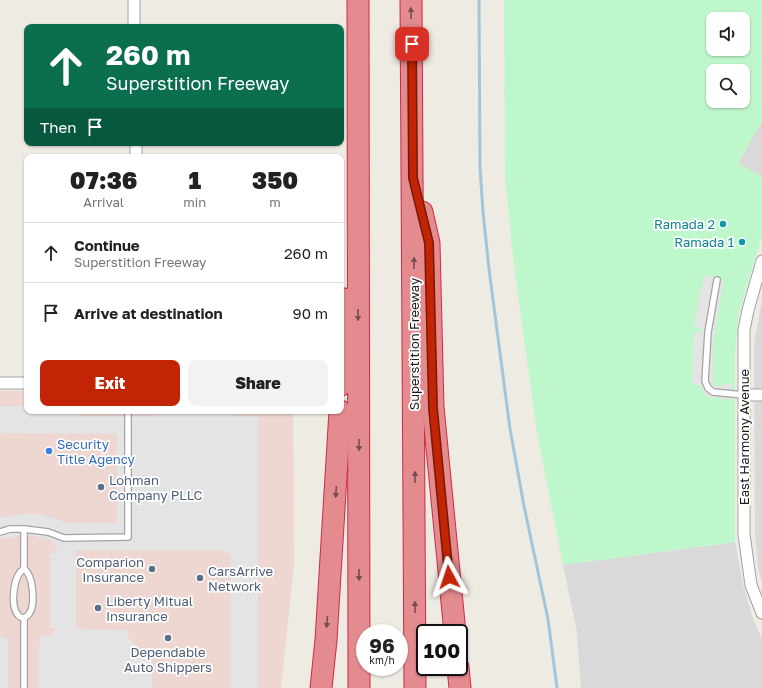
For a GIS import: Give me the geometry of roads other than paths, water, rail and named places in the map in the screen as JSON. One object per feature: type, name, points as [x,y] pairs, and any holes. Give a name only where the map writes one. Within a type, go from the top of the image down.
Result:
[{"type":"highway","points":[[358,0],[359,688]]},
{"type":"highway","name":"Superstition Freeway","points":[[411,0],[415,688]]},
{"type":"highway","points":[[344,321],[358,24]]},
{"type":"highway","points":[[413,178],[429,243],[433,408],[453,624]]},
{"type":"highway","points":[[321,688],[326,640],[340,414]]},
{"type":"highway","points":[[459,676],[460,688]]},
{"type":"street","points":[[134,0],[134,24]]},
{"type":"street","name":"East Harmony Avenue","points":[[762,261],[744,330],[744,534],[751,585],[762,613]]},
{"type":"street","points":[[0,383],[24,383]]},
{"type":"street","points":[[744,395],[762,395]]},
{"type":"lane","points":[[717,280],[708,332],[705,381],[708,388],[713,392],[744,395]]},
{"type":"lane","points":[[0,532],[10,529],[24,529],[48,532],[64,538],[128,538],[128,414]]},
{"type":"lane","points":[[24,529],[24,569],[27,571],[31,579],[32,592],[32,607],[30,613],[24,618]]},
{"type":"lane","points":[[24,569],[20,571],[16,578],[14,592],[15,608],[18,616],[24,618]]},
{"type":"lane","points":[[24,618],[24,688]]},
{"type":"waterway","points":[[479,0],[480,167],[489,269],[510,429],[524,506],[548,619],[557,688]]},
{"type":"place","name":"Ramada 2","points":[[723,224]]},
{"type":"place","name":"Ramada 1","points":[[742,242]]},
{"type":"place","name":"Security Title Agency","points":[[49,451]]},
{"type":"place","name":"Lohman Company PLLC","points":[[101,487]]},
{"type":"place","name":"Comparion Insurance","points":[[152,569]]},
{"type":"place","name":"CarsArrive Network","points":[[200,578]]},
{"type":"place","name":"Liberty Mitual Insurance","points":[[98,608]]},
{"type":"place","name":"Dependable Auto Shippers","points":[[168,638]]}]
